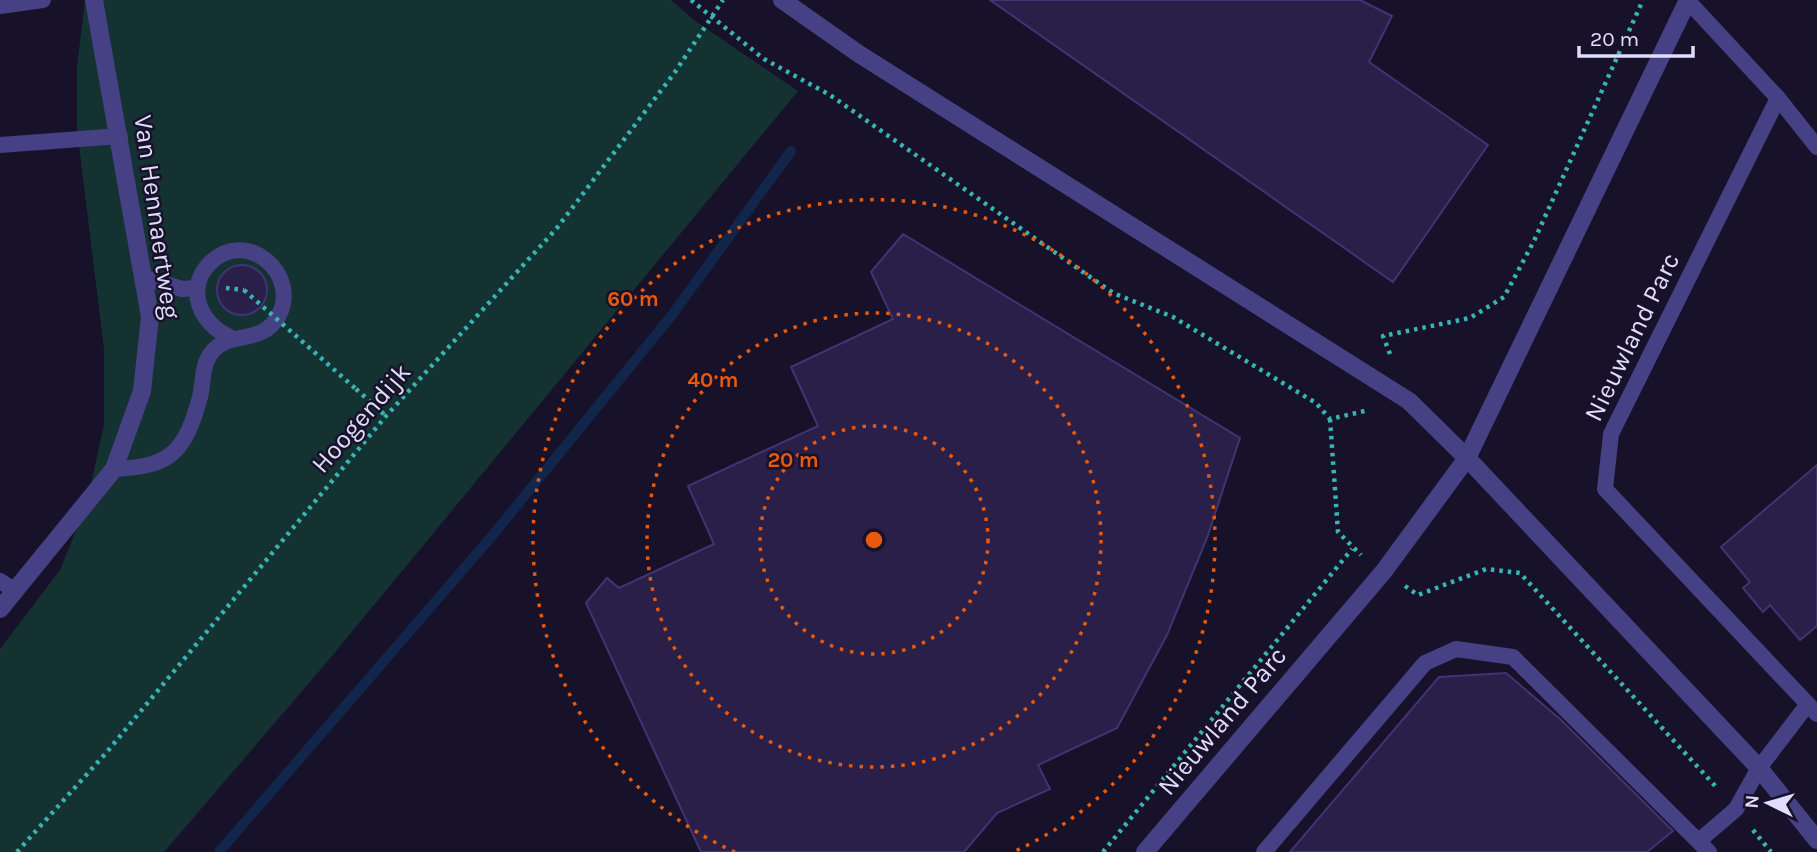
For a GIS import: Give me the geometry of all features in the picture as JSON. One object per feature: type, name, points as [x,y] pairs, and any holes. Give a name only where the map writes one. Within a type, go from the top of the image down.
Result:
[{"type":"street","name":"Van Hennaertweg","points":[[0,609],[7,586],[114,469],[142,391],[150,317],[94,0]]},
{"type":"street","points":[[782,0],[859,54],[1409,401],[1467,458],[1759,768],[1817,839]]},
{"type":"street","name":"Nieuwland Parc","points":[[1144,852],[1384,572],[1467,458],[1688,1]]},
{"type":"lane","points":[[0,6],[43,0]]},
{"type":"lane","points":[[1688,1],[1779,98],[1817,147]]},
{"type":"lane","name":"Nieuwland Parc","points":[[1264,852],[1425,663],[1456,649],[1513,657],[1705,846],[1736,809],[1759,768],[1812,709],[1605,489],[1611,434],[1779,98]]},
{"type":"lane","points":[[0,145],[120,136]]},
{"type":"lane","points":[[245,251],[260,255],[271,263],[280,275],[284,304],[277,318],[257,335],[230,337],[216,331],[205,321],[198,307],[197,288],[202,273],[213,260],[230,252],[245,251]]},
{"type":"lane","points":[[142,277],[182,289],[197,288]]},
{"type":"lane","points":[[114,469],[147,468],[173,454],[191,431],[207,360],[230,337]]},
{"type":"path","points":[[691,0],[764,59],[830,95],[1113,293],[1174,317],[1316,403],[1330,419],[1409,401]]},
{"type":"path","name":"Hoogendijk","points":[[17,852],[106,753],[386,416],[557,228],[675,72],[723,0]]},
{"type":"path","points":[[1391,358],[1382,336],[1470,318],[1504,298],[1534,242],[1643,0]]},
{"type":"path","points":[[217,287],[244,290],[386,416]]},
{"type":"path","points":[[1103,852],[1352,549]]},
{"type":"green space","points":[[85,0],[671,0],[695,21],[798,91],[327,662],[164,852],[0,852],[0,649],[60,570],[86,506],[104,425],[104,349],[77,129],[77,67]]},
{"type":"building","points":[[990,0],[1360,0],[1392,16],[1369,62],[1488,145],[1393,282]]},
{"type":"building","points":[[903,234],[1240,438],[1207,538],[1167,635],[1117,728],[1038,765],[1050,789],[997,813],[964,852],[701,852],[586,603],[607,578],[619,588],[714,544],[688,486],[818,426],[791,367],[893,319],[871,272]]},
{"type":"building","points":[[242,265],[260,272],[267,290],[260,308],[242,315],[224,308],[217,290],[224,272]]},
{"type":"building","points":[[1817,465],[1817,626],[1800,640],[1770,605],[1763,612],[1743,588],[1750,582],[1721,547]]},
{"type":"building","points":[[1506,673],[1560,719],[1673,831],[1647,852],[1290,852],[1439,677]]},
{"type":"waterway","points":[[219,852],[492,536],[672,315],[791,151]]}]
